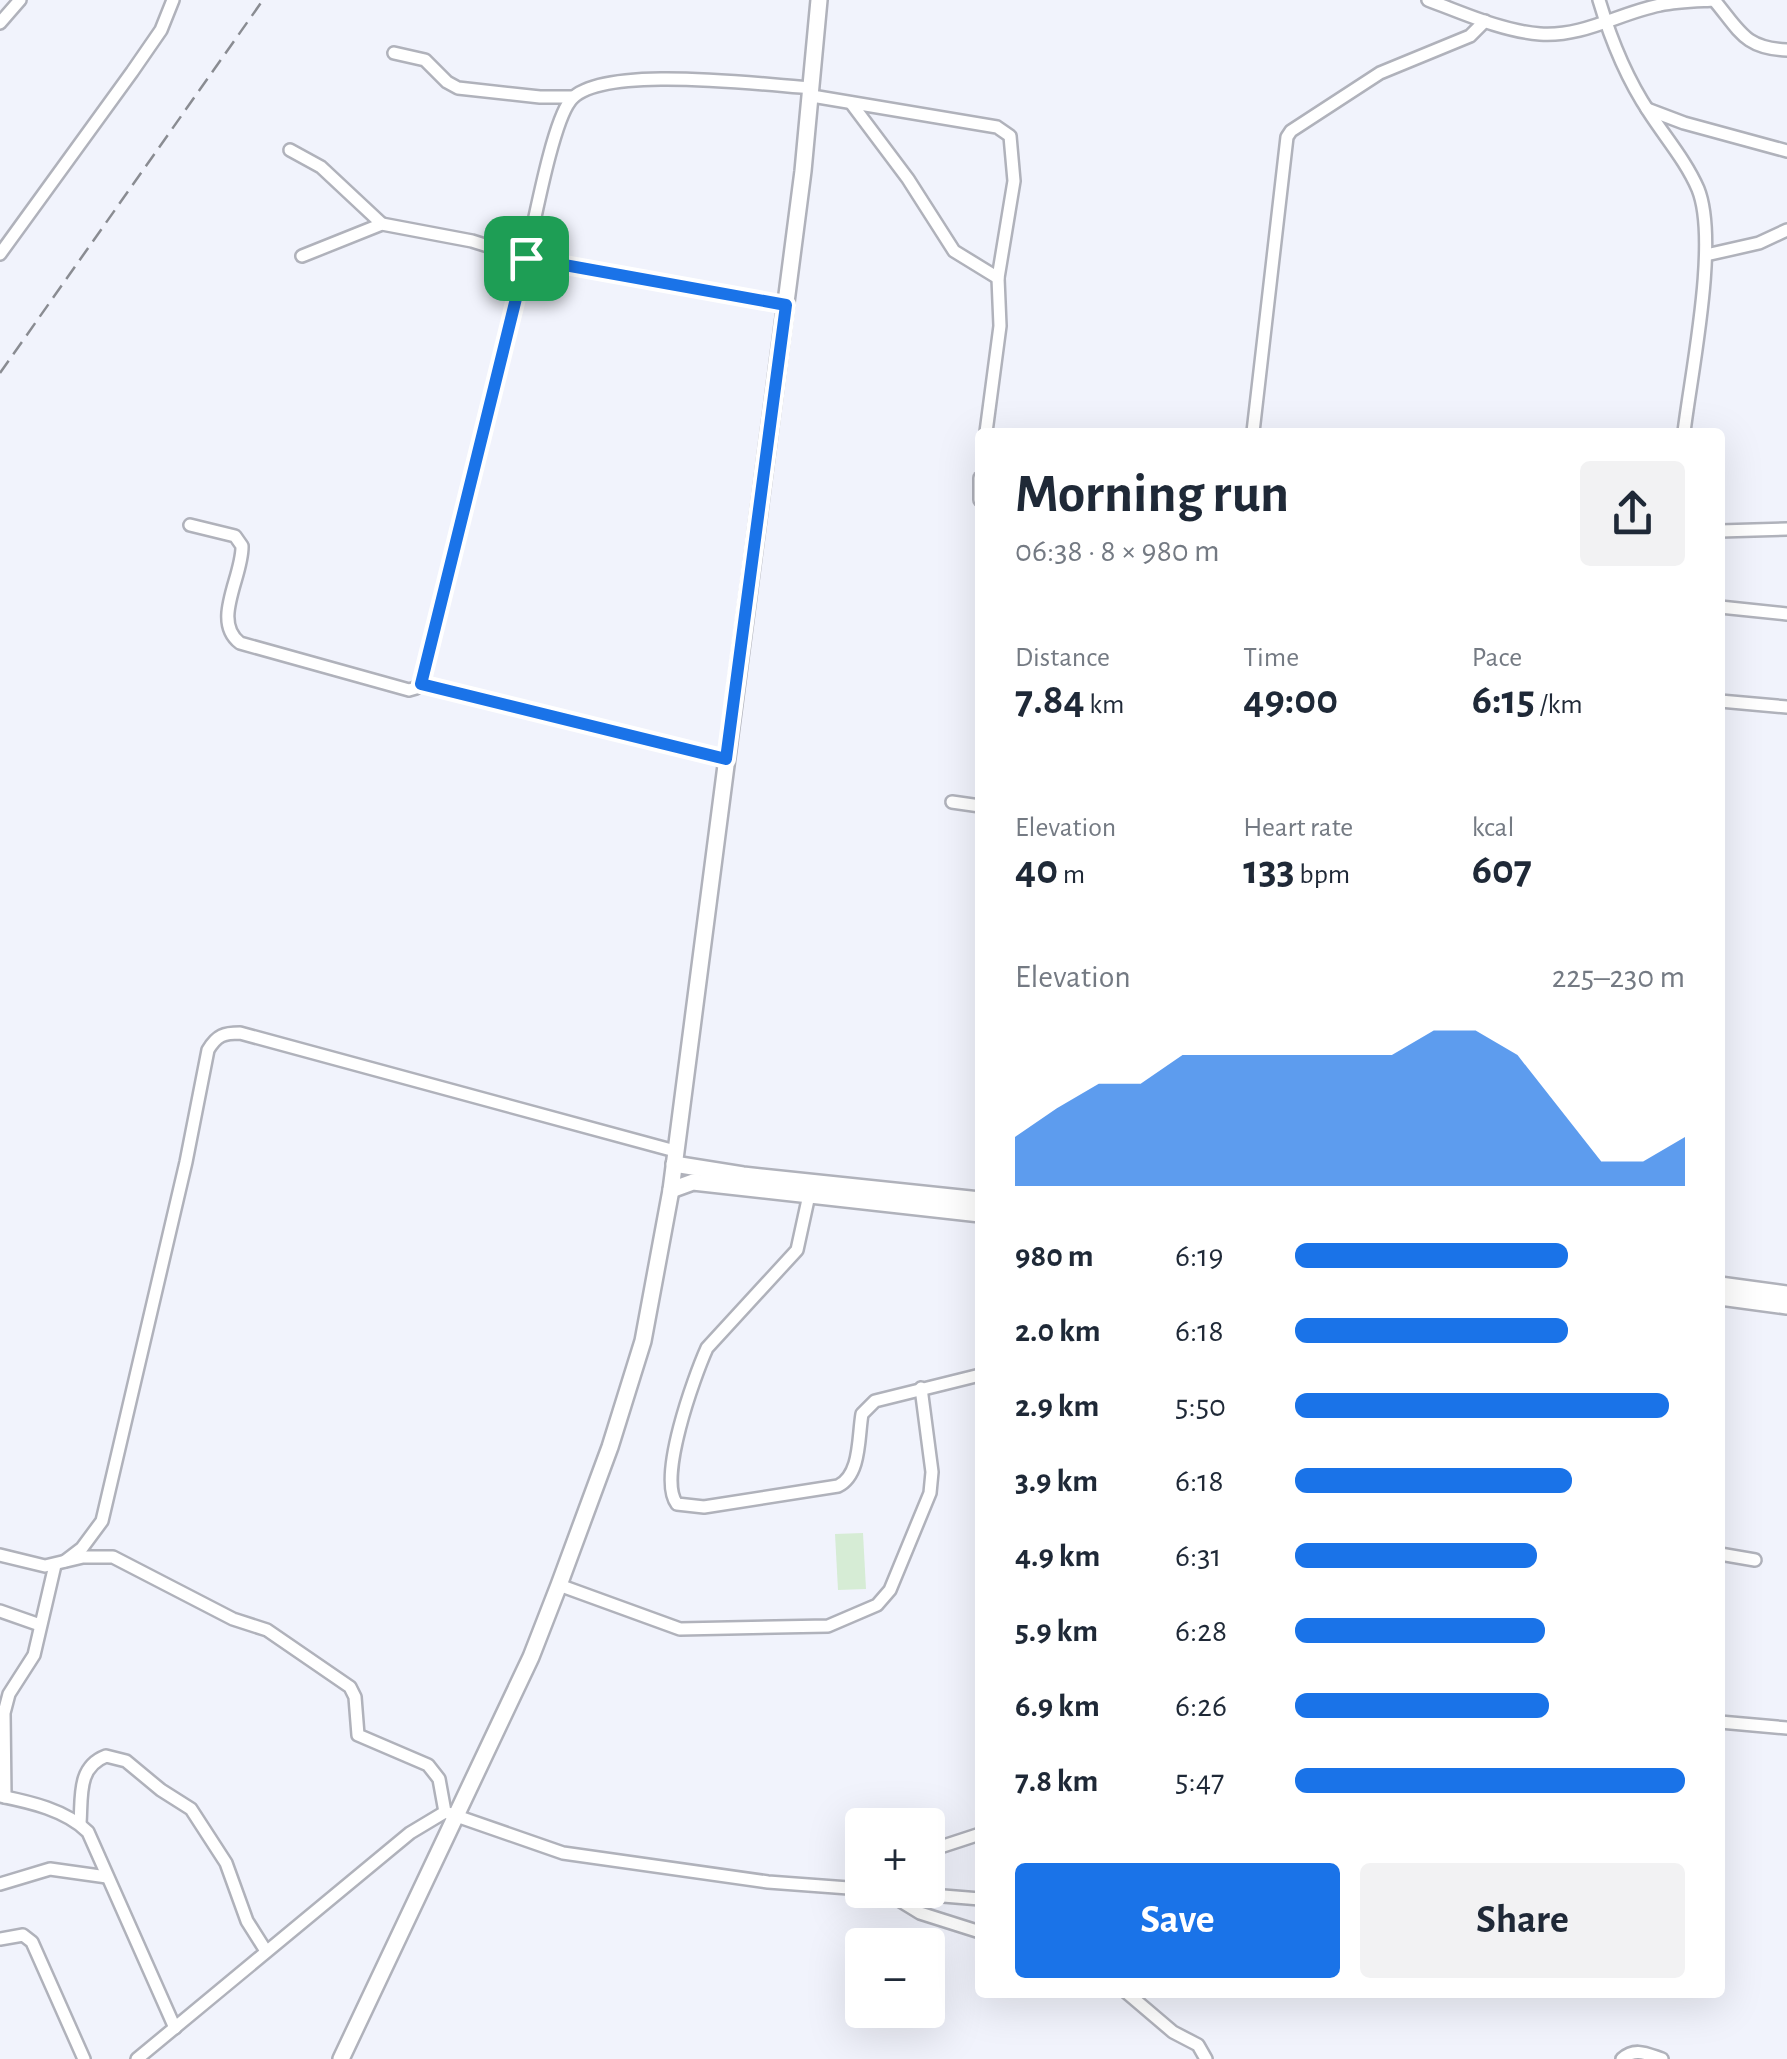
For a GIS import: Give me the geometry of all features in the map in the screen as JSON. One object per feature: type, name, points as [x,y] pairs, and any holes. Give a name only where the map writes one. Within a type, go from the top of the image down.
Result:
[{"type":"street","points":[[0,23],[20,0]]},
{"type":"street","points":[[0,254],[161,30],[173,0]]},
{"type":"street","points":[[341,2059],[451,1814],[531,1657],[610,1447],[643,1341],[671,1190],[786,305],[812,92],[818,0]]},
{"type":"street","points":[[1429,0],[1484,21],[1540,34],[1606,24],[1660,2],[1714,0],[1750,43],[1760,48],[1787,50]]},
{"type":"street","points":[[1599,0],[1606,24],[1646,109],[1671,142],[1698,190],[1704,217],[1706,255],[1684,428]]},
{"type":"street","points":[[1253,428],[1287,137],[1380,73],[1470,36],[1484,21]]},
{"type":"street","points":[[394,53],[425,60],[458,88],[540,97],[573,96]]},
{"type":"street","points":[[421,684],[565,107],[584,88],[657,78],[812,92],[851,104],[997,127],[1010,136],[1014,181],[998,278],[1000,326],[987,428]]},
{"type":"street","points":[[851,104],[908,179],[954,251],[998,278]]},
{"type":"street","points":[[1646,109],[1787,150]]},
{"type":"street","points":[[1671,142],[1684,123]]},
{"type":"street","points":[[290,150],[321,167],[382,224],[472,241],[526,258],[786,305]]},
{"type":"street","points":[[302,256],[382,224]]},
{"type":"street","points":[[1706,255],[1759,243],[1787,230]]},
{"type":"street","points":[[190,525],[234,536],[242,546],[227,619],[232,637],[240,643],[409,690],[421,684],[726,759]]},
{"type":"street","points":[[1725,531],[1787,530]]},
{"type":"street","points":[[1725,607],[1787,614]]},
{"type":"street","points":[[1725,701],[1787,707]]},
{"type":"street","points":[[952,802],[975,805]]},
{"type":"street","points":[[175,2028],[94,1841],[80,1824],[56,1811],[2,1797],[4,1713],[9,1694],[34,1655],[60,1563],[82,1548],[102,1521],[186,1162],[208,1050],[215,1038],[240,1033],[674,1158],[975,1199]]},
{"type":"street","points":[[671,1190],[693,1182],[975,1213]]},
{"type":"street","points":[[809,1195],[797,1250],[707,1348],[698,1366],[678,1436],[672,1497],[686,1507],[704,1508],[838,1486],[846,1482],[854,1468],[866,1407],[875,1401],[975,1376]]},
{"type":"street","points":[[1725,1286],[1787,1294]]},
{"type":"street","points":[[1725,1297],[1787,1306]]},
{"type":"street","points":[[559,1585],[680,1629],[828,1626],[876,1606],[890,1590],[930,1493],[932,1472],[921,1388]]},
{"type":"street","points":[[0,1555],[60,1563],[100,1555],[113,1557],[233,1619],[278,1636],[350,1687],[355,1697],[358,1736],[414,1757],[434,1770],[451,1814]]},
{"type":"street","points":[[1725,1555],[1755,1560]]},
{"type":"street","points":[[0,1611],[40,1625]]},
{"type":"street","points":[[1725,1722],[1787,1728]]},
{"type":"street","points":[[80,1824],[83,1777],[89,1766],[106,1756],[126,1761],[160,1790],[191,1809],[226,1863],[247,1922],[266,1951]]},
{"type":"street","points":[[137,2059],[410,1833],[451,1814],[563,1853],[768,1882],[845,1885]]},
{"type":"street","points":[[945,1845],[975,1836]]},
{"type":"street","points":[[0,1884],[50,1869],[107,1877]]},
{"type":"street","points":[[945,1897],[975,1899]]},
{"type":"street","points":[[912,1908],[975,1930]]},
{"type":"street","points":[[0,1938],[23,1935],[32,1942],[84,2059]]},
{"type":"street","points":[[1133,1998],[1174,2032],[1198,2045],[1206,2059]]},
{"type":"street","points":[[1622,2059],[1638,2051],[1662,2059]]},
{"type":"green space","points":[[863,1533],[866,1589],[838,1590],[835,1534]]},
{"type":"railway","points":[[0,373],[263,0]]},
{"type":"route","points":[[526,258],[786,305],[726,759],[421,684],[526,258]]}]
